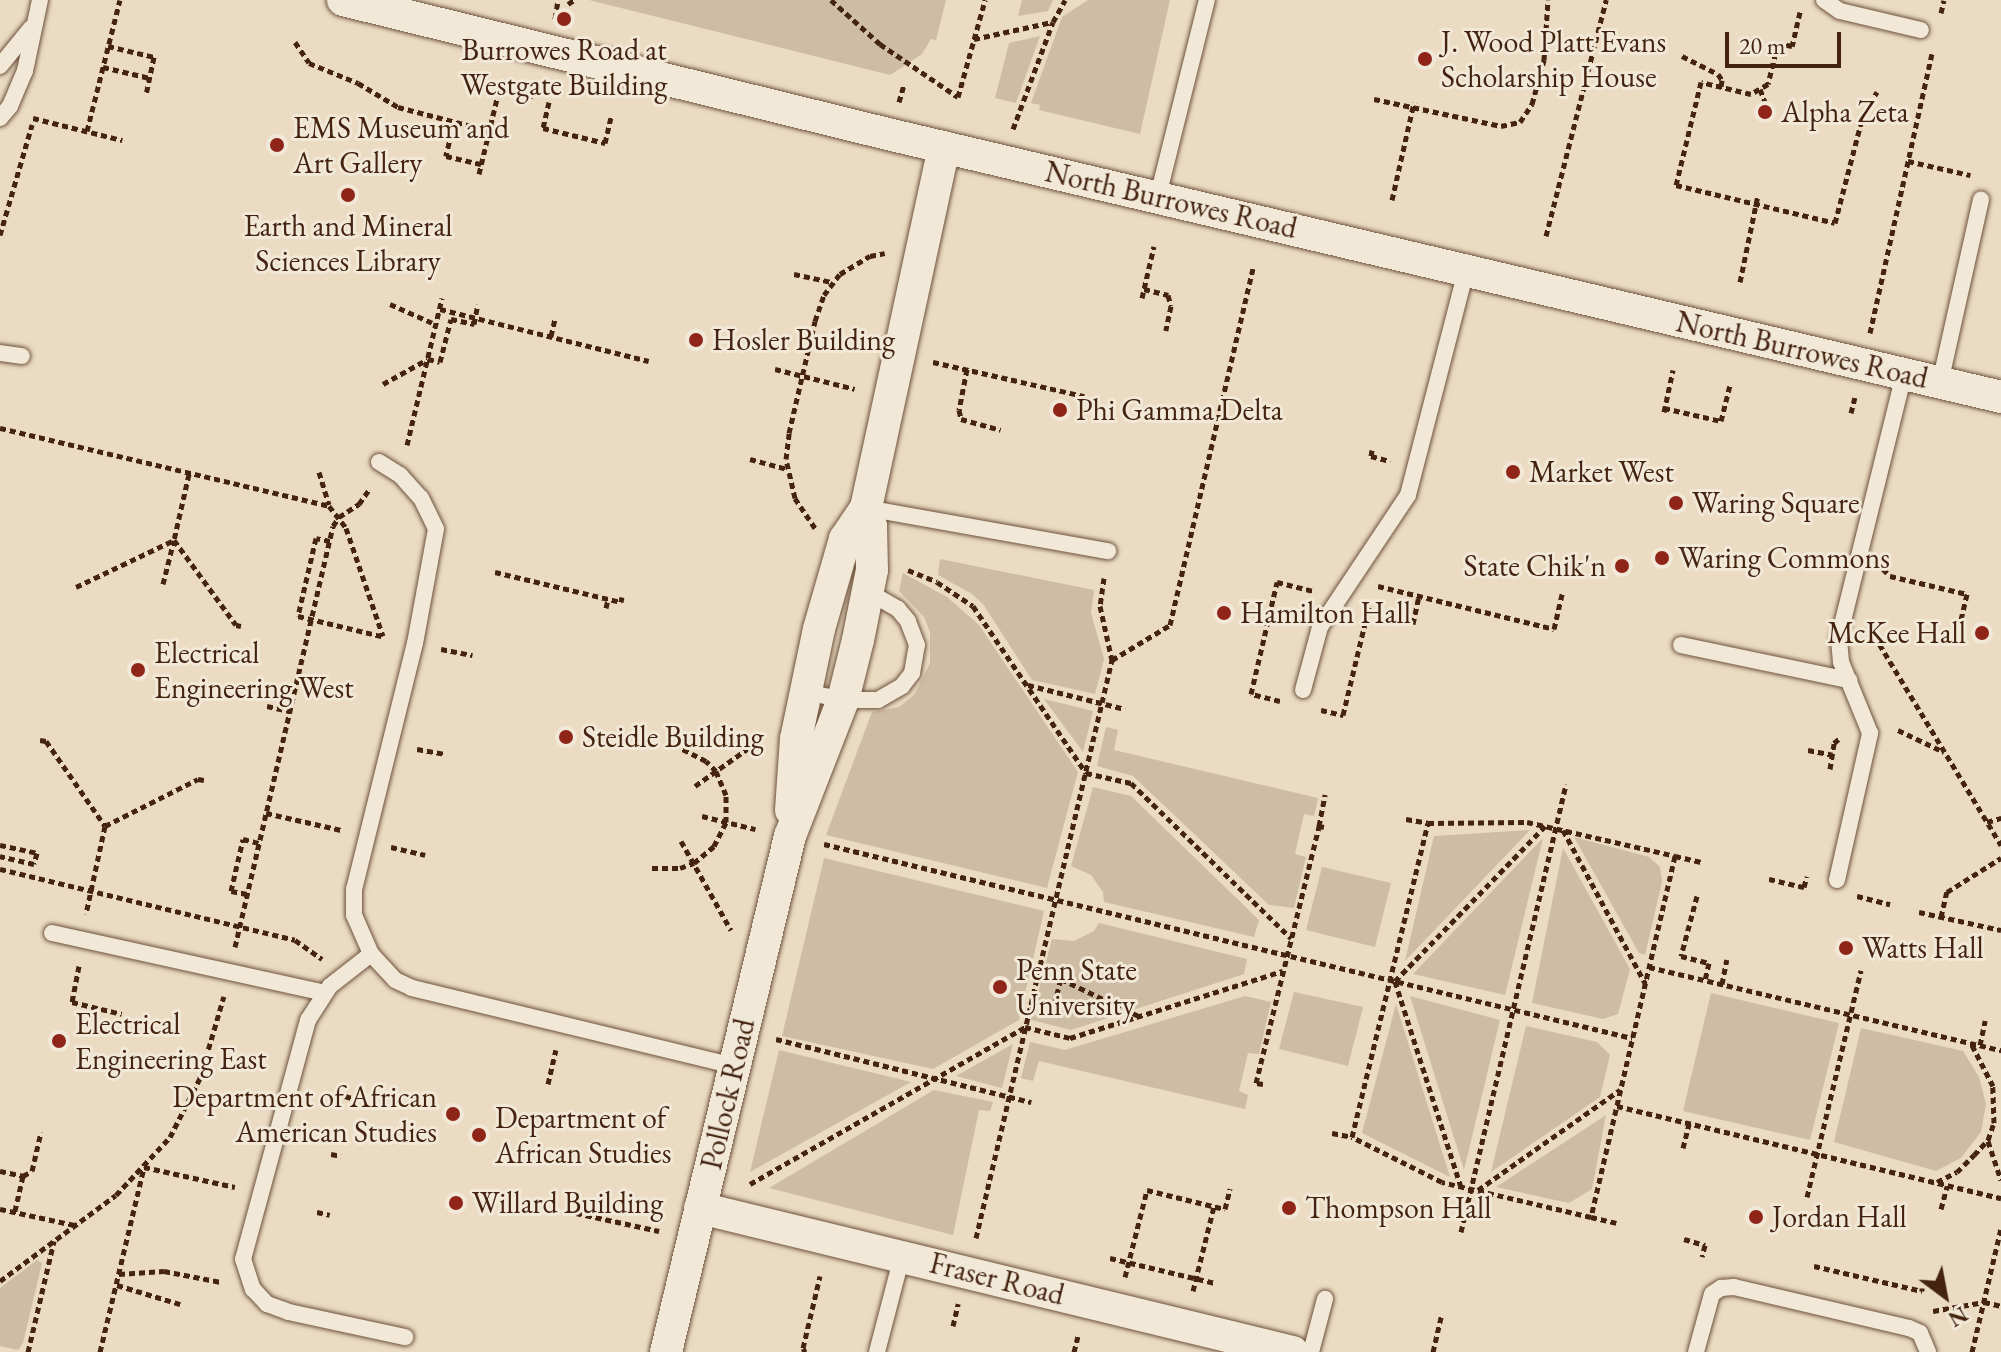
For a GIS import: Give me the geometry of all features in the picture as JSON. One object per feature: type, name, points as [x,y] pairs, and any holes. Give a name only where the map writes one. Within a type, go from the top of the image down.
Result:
[{"type":"street","name":"North Burrowes Road","points":[[343,0],[944,147],[2001,397]]},
{"type":"street","name":"Pollock Road","points":[[776,833],[843,700],[868,592],[872,548],[866,508],[944,147]]},
{"type":"street","name":"Pollock Road","points":[[666,1352],[735,1066],[776,833],[833,574],[845,539],[866,508]]},
{"type":"street","name":"Fraser Road","points":[[700,1208],[1293,1352]]},
{"type":"lane","points":[[0,118],[10,106],[25,71],[40,0]]},
{"type":"lane","points":[[1158,196],[1207,0]]},
{"type":"lane","points":[[1824,0],[1840,11],[1921,30]]},
{"type":"lane","points":[[0,66],[32,27]]},
{"type":"lane","points":[[1940,383],[1981,200]]},
{"type":"lane","points":[[1303,690],[1320,627],[1408,495],[1466,270]]},
{"type":"lane","points":[[0,353],[22,356]]},
{"type":"lane","points":[[1837,880],[1870,733],[1866,715],[1841,662],[1839,637],[1904,374]]},
{"type":"lane","points":[[379,462],[400,475],[421,498],[436,529],[415,643],[354,889],[354,915],[371,954],[395,980],[412,988],[735,1066]]},
{"type":"lane","points":[[866,508],[1108,551]]},
{"type":"lane","points":[[806,692],[863,702],[891,694],[912,673],[917,659],[917,645],[908,621],[898,609],[868,592]]},
{"type":"lane","points":[[1681,645],[1849,680]]},
{"type":"lane","points":[[52,933],[324,993]]},
{"type":"lane","points":[[371,954],[339,977],[324,993],[302,1037],[243,1259],[246,1274],[267,1304],[289,1312],[405,1337]]},
{"type":"lane","points":[[877,1352],[902,1256]]},
{"type":"lane","points":[[1696,1352],[1712,1294],[1721,1288],[1734,1287],[1909,1328],[1920,1333],[1928,1352]]},
{"type":"lane","points":[[1311,1352],[1325,1299]]},
{"type":"path","points":[[87,131],[120,0]]},
{"type":"path","points":[[831,0],[880,44],[958,97],[985,0]]},
{"type":"path","points":[[1012,133],[1053,22],[1065,0]]},
{"type":"path","points":[[1374,99],[1501,126],[1520,122],[1532,104],[1544,60],[1548,0]]},
{"type":"path","points":[[1546,236],[1606,0]]},
{"type":"path","points":[[1938,26],[1944,0]]},
{"type":"path","points":[[1801,11],[1792,46],[1778,43],[1768,84],[1751,94],[1701,82],[1676,185],[1835,223],[1864,112],[1877,92]]},
{"type":"path","points":[[974,39],[1053,22]]},
{"type":"path","points":[[1869,338],[1935,41]]},
{"type":"path","points":[[295,42],[302,58],[358,83],[398,107],[490,131]]},
{"type":"path","points":[[108,46],[154,57],[146,94]]},
{"type":"path","points":[[1682,56],[1718,74],[1722,80],[1721,87]]},
{"type":"path","points":[[103,67],[150,78]]},
{"type":"path","points":[[898,107],[904,84]]},
{"type":"path","points":[[1760,89],[1766,105]]},
{"type":"path","points":[[479,174],[499,90]]},
{"type":"path","points":[[549,102],[543,128],[605,143],[611,117]]},
{"type":"path","points":[[1392,200],[1413,105]]},
{"type":"path","points":[[0,235],[3,213],[37,107]]},
{"type":"path","points":[[33,118],[122,140]]},
{"type":"path","points":[[454,123],[446,156],[481,164]]},
{"type":"path","points":[[1908,161],[1983,178]]},
{"type":"path","points":[[1740,282],[1758,195]]},
{"type":"path","points":[[1142,298],[1154,246]]},
{"type":"path","points":[[820,533],[801,511],[788,469],[789,433],[819,308],[832,282],[854,263],[870,256],[894,254]]},
{"type":"path","points":[[1112,660],[1170,625],[1253,269]]},
{"type":"path","points":[[794,274],[832,282]]},
{"type":"path","points":[[1144,289],[1168,295],[1171,306],[1166,330]]},
{"type":"path","points":[[407,445],[442,298]]},
{"type":"path","points":[[390,304],[437,325]]},
{"type":"path","points":[[383,384],[428,359],[440,362],[451,319],[474,324],[478,304]]},
{"type":"path","points":[[440,309],[649,361]]},
{"type":"path","points":[[551,336],[555,319]]},
{"type":"path","points":[[927,360],[1084,396]]},
{"type":"path","points":[[775,369],[864,391]]},
{"type":"path","points":[[967,369],[959,410],[961,419],[1001,430]]},
{"type":"path","points":[[1673,370],[1664,410],[1721,421],[1730,384]]},
{"type":"path","points":[[0,428],[329,506]]},
{"type":"path","points":[[1372,450],[1371,456],[1386,459]]},
{"type":"path","points":[[750,459],[788,469]]},
{"type":"path","points":[[319,472],[329,506],[339,517],[383,636]]},
{"type":"path","points":[[163,584],[189,474]]},
{"type":"path","points":[[234,952],[330,541],[339,517],[359,504],[371,488]]},
{"type":"path","points":[[330,541],[316,538],[298,616],[398,640]]},
{"type":"path","points":[[76,587],[174,540]]},
{"type":"path","points":[[174,540],[236,625],[241,626]]},
{"type":"path","points":[[973,1249],[1112,660],[1100,606],[1108,551]]},
{"type":"path","points":[[1879,558],[1890,576],[1967,594],[1966,609],[1955,645]]},
{"type":"path","points":[[902,568],[937,582],[973,606],[1086,773],[1131,783],[1291,938]]},
{"type":"path","points":[[495,572],[621,602],[622,597]]},
{"type":"path","points":[[1390,589],[1554,629],[1562,594]]},
{"type":"path","points":[[1849,594],[2001,845]]},
{"type":"path","points":[[1413,624],[1419,596]]},
{"type":"path","points":[[606,608],[608,599]]},
{"type":"path","points":[[439,648],[472,655]]},
{"type":"path","points":[[1027,685],[1125,709]]},
{"type":"path","points":[[267,706],[290,711]]},
{"type":"path","points":[[695,786],[762,739]]},
{"type":"path","points":[[40,740],[46,741],[105,826],[87,909]]},
{"type":"path","points":[[652,868],[694,863],[714,846],[726,822],[726,795],[716,771],[706,761],[681,748]]},
{"type":"path","points":[[417,749],[445,754]]},
{"type":"path","points":[[1808,750],[1833,755]]},
{"type":"path","points":[[105,826],[198,779],[204,780]]},
{"type":"path","points":[[1461,1232],[1474,1190],[1559,828],[1566,784]]},
{"type":"path","points":[[1263,1084],[1256,1083],[1321,826],[1325,795]]},
{"type":"path","points":[[266,813],[365,836]]},
{"type":"path","points":[[702,816],[776,833]]},
{"type":"path","points":[[1987,822],[2001,818]]},
{"type":"path","points":[[1406,819],[1428,823],[1545,825],[1702,862]]},
{"type":"path","points":[[1352,1137],[1428,823]]},
{"type":"path","points":[[1392,981],[1545,825]]},
{"type":"path","points":[[1559,828],[1645,983]]},
{"type":"path","points":[[247,894],[231,891],[243,839],[259,843]]},
{"type":"path","points":[[681,841],[736,938]]},
{"type":"path","points":[[0,845],[37,853],[34,864],[0,856]]},
{"type":"path","points":[[833,846],[1632,1038]]},
{"type":"path","points":[[389,847],[425,855]]},
{"type":"path","points":[[1591,1217],[1675,856]]},
{"type":"path","points":[[1941,917],[1947,892],[2001,858]]},
{"type":"path","points":[[0,869],[295,940],[316,953],[339,977]]},
{"type":"path","points":[[1769,879],[1795,885]]},
{"type":"path","points":[[1697,896],[1681,956],[1709,963],[1705,980]]},
{"type":"path","points":[[1882,902],[1890,904]]},
{"type":"path","points":[[1919,912],[2001,930],[1998,941]]},
{"type":"path","points":[[1722,984],[1727,959]]},
{"type":"path","points":[[81,960],[71,1004],[122,1014]]},
{"type":"path","points":[[1649,967],[2001,1050]]},
{"type":"path","points":[[1807,1197],[1861,970]]},
{"type":"path","points":[[745,1188],[1025,1027],[1070,1038],[1283,971]]},
{"type":"path","points":[[1030,1009],[1052,1014],[1061,979],[1140,1016]]},
{"type":"path","points":[[1392,981],[1461,1187]]},
{"type":"path","points":[[0,1281],[3,1275],[116,1195],[144,1167],[186,1111],[210,1048],[225,991]]},
{"type":"path","points":[[1980,1045],[1985,1021]]},
{"type":"path","points":[[767,1037],[1031,1102]]},
{"type":"path","points":[[548,1084],[558,1043]]},
{"type":"path","points":[[1936,1183],[1957,1172],[1988,1140],[1998,1103],[1985,1064],[1970,1043]]},
{"type":"path","points":[[1474,1190],[1621,1089]]},
{"type":"path","points":[[345,1096],[358,1100]]},
{"type":"path","points":[[1617,1106],[2001,1198]]},
{"type":"path","points":[[1683,1148],[1689,1124]]},
{"type":"path","points":[[0,1171],[23,1176],[32,1171],[41,1132]]},
{"type":"path","points":[[1332,1133],[1352,1137],[1442,1182],[1616,1223]]},
{"type":"path","points":[[1988,1140],[2001,1180]]},
{"type":"path","points":[[331,1154],[341,1156]]},
{"type":"path","points":[[144,1167],[210,1181]]},
{"type":"path","points":[[100,1352],[144,1167]]},
{"type":"path","points":[[15,1212],[23,1176]]},
{"type":"path","points":[[1941,1209],[1947,1186]]},
{"type":"path","points":[[1126,1273],[1147,1190],[1225,1209],[1230,1189]]},
{"type":"path","points":[[1190,1302],[1214,1206]]},
{"type":"path","points":[[0,1209],[75,1225]]},
{"type":"path","points":[[317,1212],[330,1215]]},
{"type":"path","points":[[576,1213],[664,1232]]},
{"type":"path","points":[[1972,1352],[2001,1228]]},
{"type":"path","points":[[1684,1239],[1705,1245],[1702,1257]]},
{"type":"path","points":[[28,1352],[54,1241]]},
{"type":"path","points":[[1110,1258],[1215,1283]]},
{"type":"path","points":[[1814,1266],[1922,1291],[1922,1288]]},
{"type":"path","points":[[119,1274],[164,1271],[187,1275]]},
{"type":"path","points":[[805,1352],[803,1348],[820,1276]]},
{"type":"path","points":[[1876,1291],[1878,1281]]},
{"type":"path","points":[[117,1285],[180,1304]]},
{"type":"path","points":[[1932,1311],[1984,1302],[2001,1306]]},
{"type":"path","points":[[1433,1352],[1441,1316]]},
{"type":"path","points":[[1074,1352],[1078,1335]]},
{"type":"shaded area","points":[[589,0],[946,0],[936,40],[931,39],[922,54],[890,75]]},
{"type":"shaded area","points":[[1022,0],[1053,0],[1048,11],[1018,16]]},
{"type":"shaded area","points":[[1088,0],[1170,0],[1140,134],[1039,110],[1040,105],[1031,103],[1062,17]]},
{"type":"shaded area","points":[[1040,36],[1016,103],[995,98],[1009,43]]},
{"type":"shaded area","points":[[940,559],[1094,590],[1091,613],[1104,659],[1095,694],[1032,680],[983,604],[972,594],[938,575]]},
{"type":"shaded area","points":[[903,573],[947,597],[979,625],[1078,772],[1047,888],[826,835],[872,712],[899,707],[914,695],[930,663],[930,632],[924,617],[899,591]]},
{"type":"shaded area","points":[[1044,699],[1093,711],[1083,752]]},
{"type":"shaded area","points":[[1106,727],[1118,730],[1114,750],[1318,798],[1314,816],[1304,814],[1295,854],[1306,857],[1294,908],[1269,905],[1133,776],[1097,766]]},
{"type":"shaded area","points":[[1093,787],[1131,796],[1259,920],[1254,937],[1104,902],[1103,892],[1091,875],[1071,866]]},
{"type":"shaded area","points":[[1530,830],[1405,961],[1434,836]]},
{"type":"shaded area","points":[[1574,837],[1649,857],[1660,867],[1662,882],[1645,955],[1639,953]]},
{"type":"shaded area","points":[[1543,838],[1505,995],[1413,974]]},
{"type":"shaded area","points":[[1563,848],[1630,969],[1618,1014],[1603,1019],[1532,1003]]},
{"type":"shaded area","points":[[824,858],[1044,911],[1019,1020],[933,1069],[782,1036]]},
{"type":"shaded area","points":[[1322,867],[1391,883],[1375,947],[1306,930]]},
{"type":"shaded area","points":[[1099,923],[1247,959],[1244,974],[1071,1030],[1031,1020],[1052,939],[1074,941],[1094,931]]},
{"type":"shaded area","points":[[1294,992],[1363,1007],[1348,1066],[1279,1049]]},
{"type":"shaded area","points":[[1711,993],[1839,1023],[1810,1140],[1683,1111]]},
{"type":"shaded area","points":[[1245,996],[1271,1002],[1259,1054],[1248,1053],[1239,1091],[1248,1095],[1245,1109],[1039,1061],[1033,1081],[1021,1078],[1030,1042],[1065,1050]]},
{"type":"shaded area","points":[[1410,996],[1500,1020],[1464,1170]]},
{"type":"shaded area","points":[[1396,1004],[1450,1177],[1362,1133]]},
{"type":"shaded area","points":[[1526,1026],[1597,1042],[1610,1055],[1600,1097],[1491,1172]]},
{"type":"shaded area","points":[[1861,1028],[1963,1051],[1979,1077],[1986,1104],[1981,1132],[1961,1158],[1936,1171],[1834,1142]]},
{"type":"shaded area","points":[[1013,1044],[1002,1088],[956,1076]]},
{"type":"shaded area","points":[[779,1050],[911,1082],[750,1172]]},
{"type":"shaded area","points":[[934,1090],[993,1102],[990,1111],[979,1110],[953,1235],[769,1188]]},
{"type":"shaded area","points":[[1606,1115],[1592,1189],[1569,1203],[1496,1187]]},
{"type":"shaded area","points":[[37,1260],[42,1263],[23,1343],[18,1350],[0,1346],[0,1288]]},
{"type":"place","name":"Burrowes Road at Westgate Building","points":[[564,19]]},
{"type":"place","name":"J. Wood Platt Evans Scholarship House","points":[[1425,59]]},
{"type":"place","name":"Alpha Zeta","points":[[1765,112]]},
{"type":"place","name":"EMS Museum and Art Gallery","points":[[277,145]]},
{"type":"place","name":"Earth and Mineral Sciences Library","points":[[348,195]]},
{"type":"place","name":"Hosler Building","points":[[696,340]]},
{"type":"place","name":"Phi Gamma Delta","points":[[1060,410]]},
{"type":"place","name":"Market West","points":[[1513,472]]},
{"type":"place","name":"Waring Square","points":[[1676,503]]},
{"type":"place","name":"Waring Commons","points":[[1662,558]]},
{"type":"place","name":"State Chik'n","points":[[1622,566]]},
{"type":"place","name":"Hamilton Hall","points":[[1224,613]]},
{"type":"place","name":"McKee Hall","points":[[1982,633]]},
{"type":"place","name":"Electrical Engineering West","points":[[138,670]]},
{"type":"place","name":"Steidle Building","points":[[566,737]]},
{"type":"place","name":"Watts Hall","points":[[1846,948]]},
{"type":"place","name":"Penn State University","points":[[1000,987]]},
{"type":"place","name":"Electrical Engineering East","points":[[59,1041]]},
{"type":"place","name":"Department of African American Studies","points":[[453,1114]]},
{"type":"place","name":"Department of African Studies","points":[[479,1135]]},
{"type":"place","name":"Willard Building","points":[[456,1203]]},
{"type":"place","name":"Thompson Hall","points":[[1289,1208]]},
{"type":"place","name":"Jordan Hall","points":[[1756,1217]]}]
